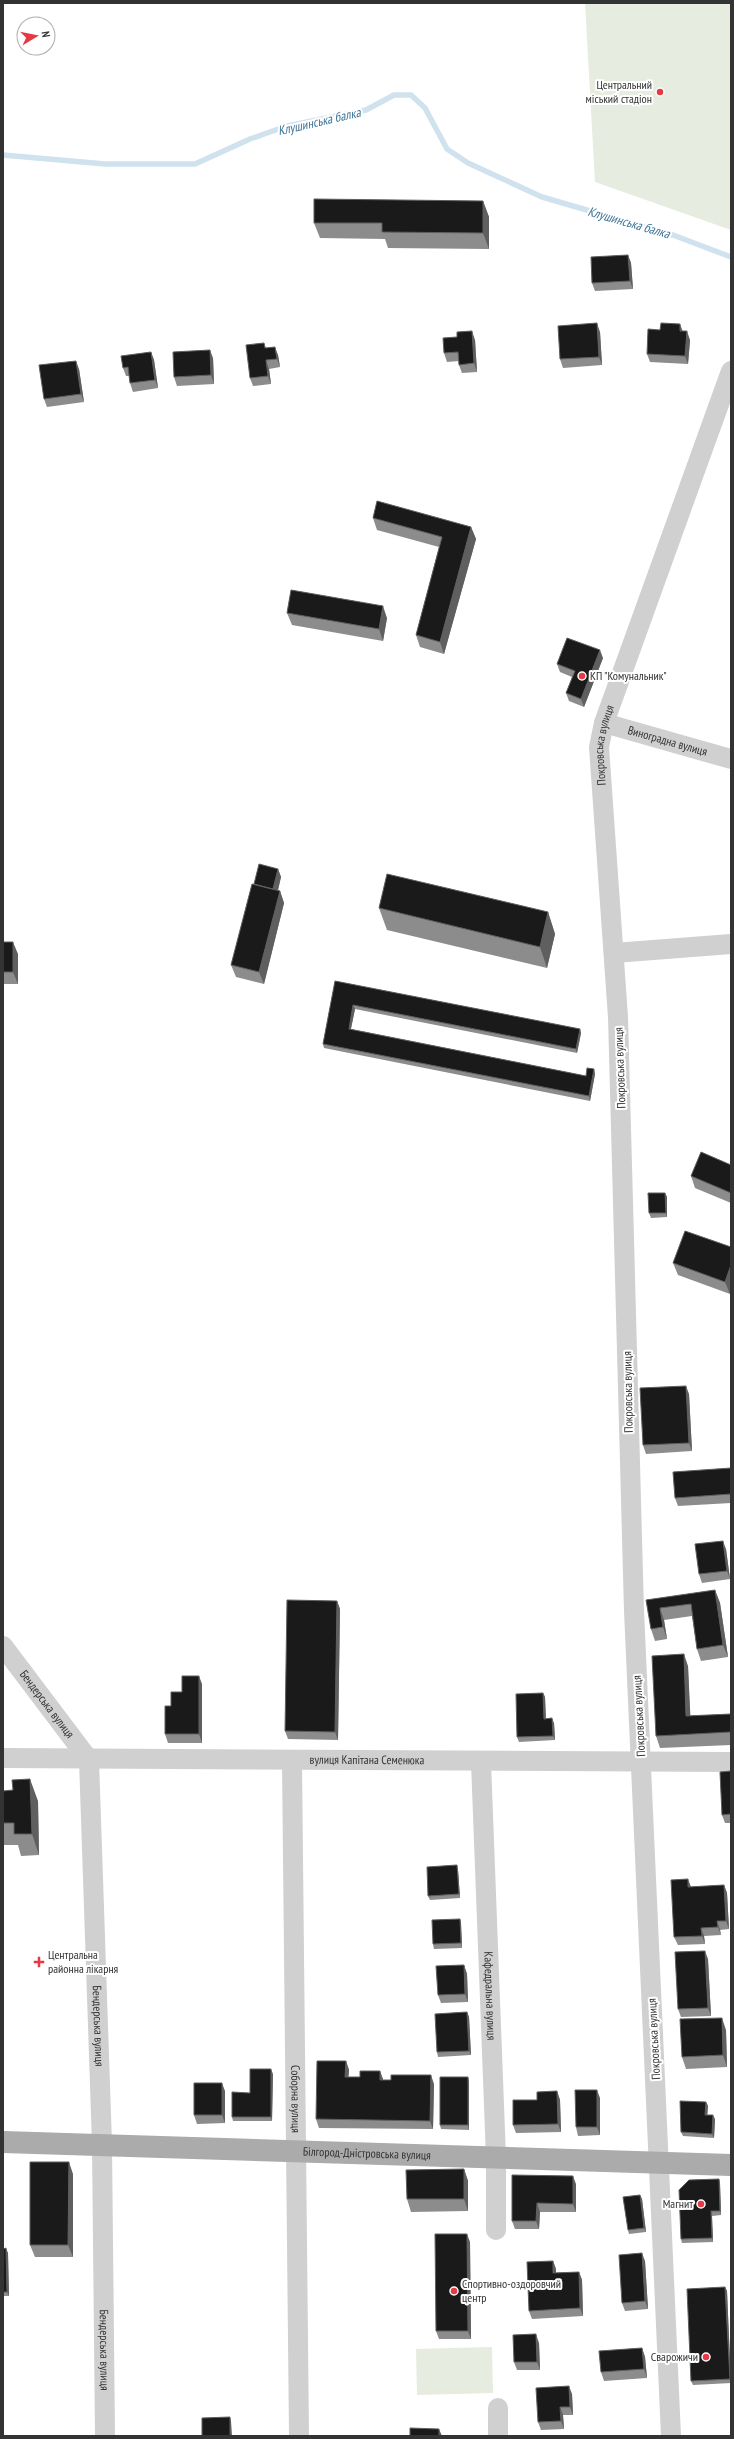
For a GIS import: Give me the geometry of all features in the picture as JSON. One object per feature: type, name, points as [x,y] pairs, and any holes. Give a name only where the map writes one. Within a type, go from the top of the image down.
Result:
[{"type":"main road","name":"Білгород-Дністровська вулиця","points":[[3,2142],[102,2144],[496,2158],[660,2161],[731,2165]]},
{"type":"street","name":"Покровська вулиця","points":[[671,2436],[660,2161],[634,1611],[621,1071],[599,747],[604,723],[731,371]]},
{"type":"street","name":"Виноградна вулиця","points":[[604,723],[731,759]]},
{"type":"street","points":[[614,953],[731,944]]},
{"type":"street","name":"Бендерська вулиця","points":[[3,1646],[89,1760],[102,2144],[105,2436]]},
{"type":"street","name":"вулиця Капітана Семенюка","points":[[3,1758],[89,1760],[731,1762]]},
{"type":"street","name":"Соборна вулиця","points":[[292,1761],[294,2151],[299,2436]]},
{"type":"street","name":"Кафедральна вулиця","points":[[481,1762],[496,2158],[496,2230]]},
{"type":"street","points":[[498,2408],[498,2436]]},
{"type":"shaded area","name":"Центральний міський стадіон","points":[[585,3],[731,3],[731,230],[595,182]]},
{"type":"shaded area","points":[[492,2347],[493,2393],[417,2395],[416,2349]]},
{"type":"building","points":[[314,199],[483,201],[483,233],[382,232],[382,223],[314,223]]},
{"type":"building","points":[[628,255],[630,281],[592,283],[591,257]]},
{"type":"building","points":[[597,323],[599,357],[560,359],[558,326]]},
{"type":"building","points":[[661,323],[680,324],[680,331],[687,331],[685,356],[647,354],[648,329],[660,330]]},
{"type":"building","points":[[472,331],[474,363],[459,365],[458,352],[444,353],[443,338],[457,337],[457,332]]},
{"type":"building","points":[[264,343],[265,348],[275,347],[277,359],[266,360],[268,376],[250,378],[246,345]]},
{"type":"building","points":[[210,350],[211,375],[174,377],[173,352]]},
{"type":"building","points":[[151,352],[155,380],[130,383],[128,367],[123,368],[121,356]]},
{"type":"building","points":[[76,361],[81,394],[44,399],[39,365]]},
{"type":"building","points":[[377,501],[471,527],[440,642],[416,635],[442,537],[373,518]]},
{"type":"building","points":[[291,590],[383,606],[379,629],[287,613]]},
{"type":"building","name":"КП \"Комунальник\"","points":[[567,638],[600,650],[581,699],[566,693],[575,671],[557,664]]},
{"type":"building","points":[[259,864],[278,869],[273,889],[254,884]]},
{"type":"building","points":[[387,874],[548,912],[540,947],[379,908]]},
{"type":"building","points":[[252,884],[280,891],[259,972],[231,965]]},
{"type":"building","points":[[3,942],[13,942],[13,972],[3,972]]},
{"type":"building","points":[[335,981],[580,1029],[576,1049],[353,1005],[349,1029],[586,1076],[587,1068],[594,1069],[589,1096],[323,1044]]},
{"type":"building","points":[[701,1152],[731,1165],[731,1193],[691,1176]]},
{"type":"building","points":[[648,1193],[665,1193],[666,1213],[649,1213]]},
{"type":"building","points":[[685,1231],[731,1247],[731,1265],[725,1282],[673,1263]]},
{"type":"building","points":[[686,1386],[689,1443],[643,1445],[640,1388]]},
{"type":"building","points":[[731,1468],[731,1494],[675,1498],[673,1472]]},
{"type":"building","points":[[723,1541],[727,1571],[699,1574],[695,1544]]},
{"type":"building","points":[[715,1590],[723,1645],[697,1649],[691,1604],[660,1608],[663,1627],[651,1629],[646,1600]]},
{"type":"building","points":[[287,1600],[337,1601],[335,1732],[285,1731]]},
{"type":"building","points":[[684,1654],[686,1716],[731,1714],[731,1732],[656,1736],[652,1656]]},
{"type":"building","points":[[182,1676],[199,1676],[199,1734],[165,1734],[165,1706],[171,1706],[171,1692],[182,1692]]},
{"type":"building","points":[[543,1693],[544,1719],[552,1718],[553,1736],[517,1737],[516,1694]]},
{"type":"building","points":[[731,1771],[731,1814],[722,1815],[720,1772]]},
{"type":"building","points":[[30,1779],[32,1834],[14,1834],[14,1823],[3,1823],[3,1791],[13,1790],[12,1780]]},
{"type":"building","points":[[457,1865],[459,1894],[428,1896],[427,1867]]},
{"type":"building","points":[[688,1879],[688,1887],[724,1885],[726,1921],[717,1921],[718,1927],[701,1928],[702,1936],[674,1937],[671,1880]]},
{"type":"building","points":[[460,1919],[461,1943],[433,1944],[432,1920]]},
{"type":"building","points":[[705,1951],[708,2008],[678,2009],[675,1952]]},
{"type":"building","points":[[464,1965],[465,1994],[438,1995],[436,1966]]},
{"type":"building","points":[[467,2012],[469,2051],[437,2052],[435,2014]]},
{"type":"building","points":[[722,2018],[723,2055],[682,2057],[680,2019]]},
{"type":"building","points":[[317,2061],[346,2061],[345,2077],[360,2077],[360,2071],[380,2071],[380,2080],[391,2080],[391,2075],[431,2075],[430,2121],[316,2119]]},
{"type":"building","points":[[250,2069],[271,2069],[271,2117],[232,2117],[232,2092],[250,2093]]},
{"type":"building","points":[[440,2077],[468,2077],[468,2125],[440,2125]]},
{"type":"building","points":[[194,2083],[222,2083],[222,2115],[194,2115]]},
{"type":"building","points":[[575,2090],[597,2090],[597,2127],[576,2127]]},
{"type":"building","points":[[557,2091],[558,2124],[513,2125],[513,2100],[537,2100],[537,2092]]},
{"type":"building","points":[[680,2101],[706,2102],[705,2115],[713,2115],[712,2134],[681,2132]]},
{"type":"building","points":[[30,2162],[69,2162],[68,2245],[30,2245]]},
{"type":"building","points":[[464,2169],[464,2199],[407,2199],[406,2170]]},
{"type":"building","points":[[512,2175],[573,2176],[573,2204],[537,2203],[536,2221],[512,2221]]},
{"type":"building","name":"Магнит","points":[[719,2179],[720,2211],[711,2211],[712,2238],[681,2239],[679,2190],[689,2180]]},
{"type":"building","points":[[640,2195],[644,2228],[628,2230],[623,2197]]},
{"type":"building","name":"Спортивно-оздоровчий центр","points":[[435,2234],[467,2234],[468,2331],[436,2331]]},
{"type":"building","points":[[6,2248],[7,2292],[3,2292],[3,2249]]},
{"type":"building","points":[[642,2253],[645,2301],[622,2303],[619,2255]]},
{"type":"building","points":[[553,2261],[553,2273],[579,2272],[580,2308],[529,2311],[527,2262]]},
{"type":"building","points":[[725,2287],[730,2379],[691,2381],[687,2289]]},
{"type":"building","points":[[536,2334],[537,2362],[514,2362],[513,2335]]},
{"type":"building","points":[[642,2348],[644,2369],[601,2372],[599,2351]]},
{"type":"building","points":[[569,2386],[570,2407],[560,2407],[561,2421],[538,2422],[536,2388]]},
{"type":"building","points":[[230,2417],[230,2436],[202,2436],[202,2418]]},
{"type":"building","points":[[410,2428],[439,2429],[439,2436],[410,2436]]},
{"type":"waterway","name":"Клушинська балка","points":[[3,155],[105,164],[195,164],[250,139],[287,126],[366,110],[394,95],[411,95],[425,108],[447,149],[468,163],[542,197],[673,235],[731,257]]},
{"type":"place","name":"Центральний міський стадіон","points":[[660,92]]},
{"type":"place","name":"КП \"Комунальник\"","points":[[582,676]]},
{"type":"place","name":"Центральна районна лікарня","points":[[39,1962]]},
{"type":"place","name":"Магнит","points":[[701,2204]]},
{"type":"place","name":"Спортивно-оздоровчий центр","points":[[454,2291]]},
{"type":"place","name":"Сварожичи","points":[[706,2357]]}]
